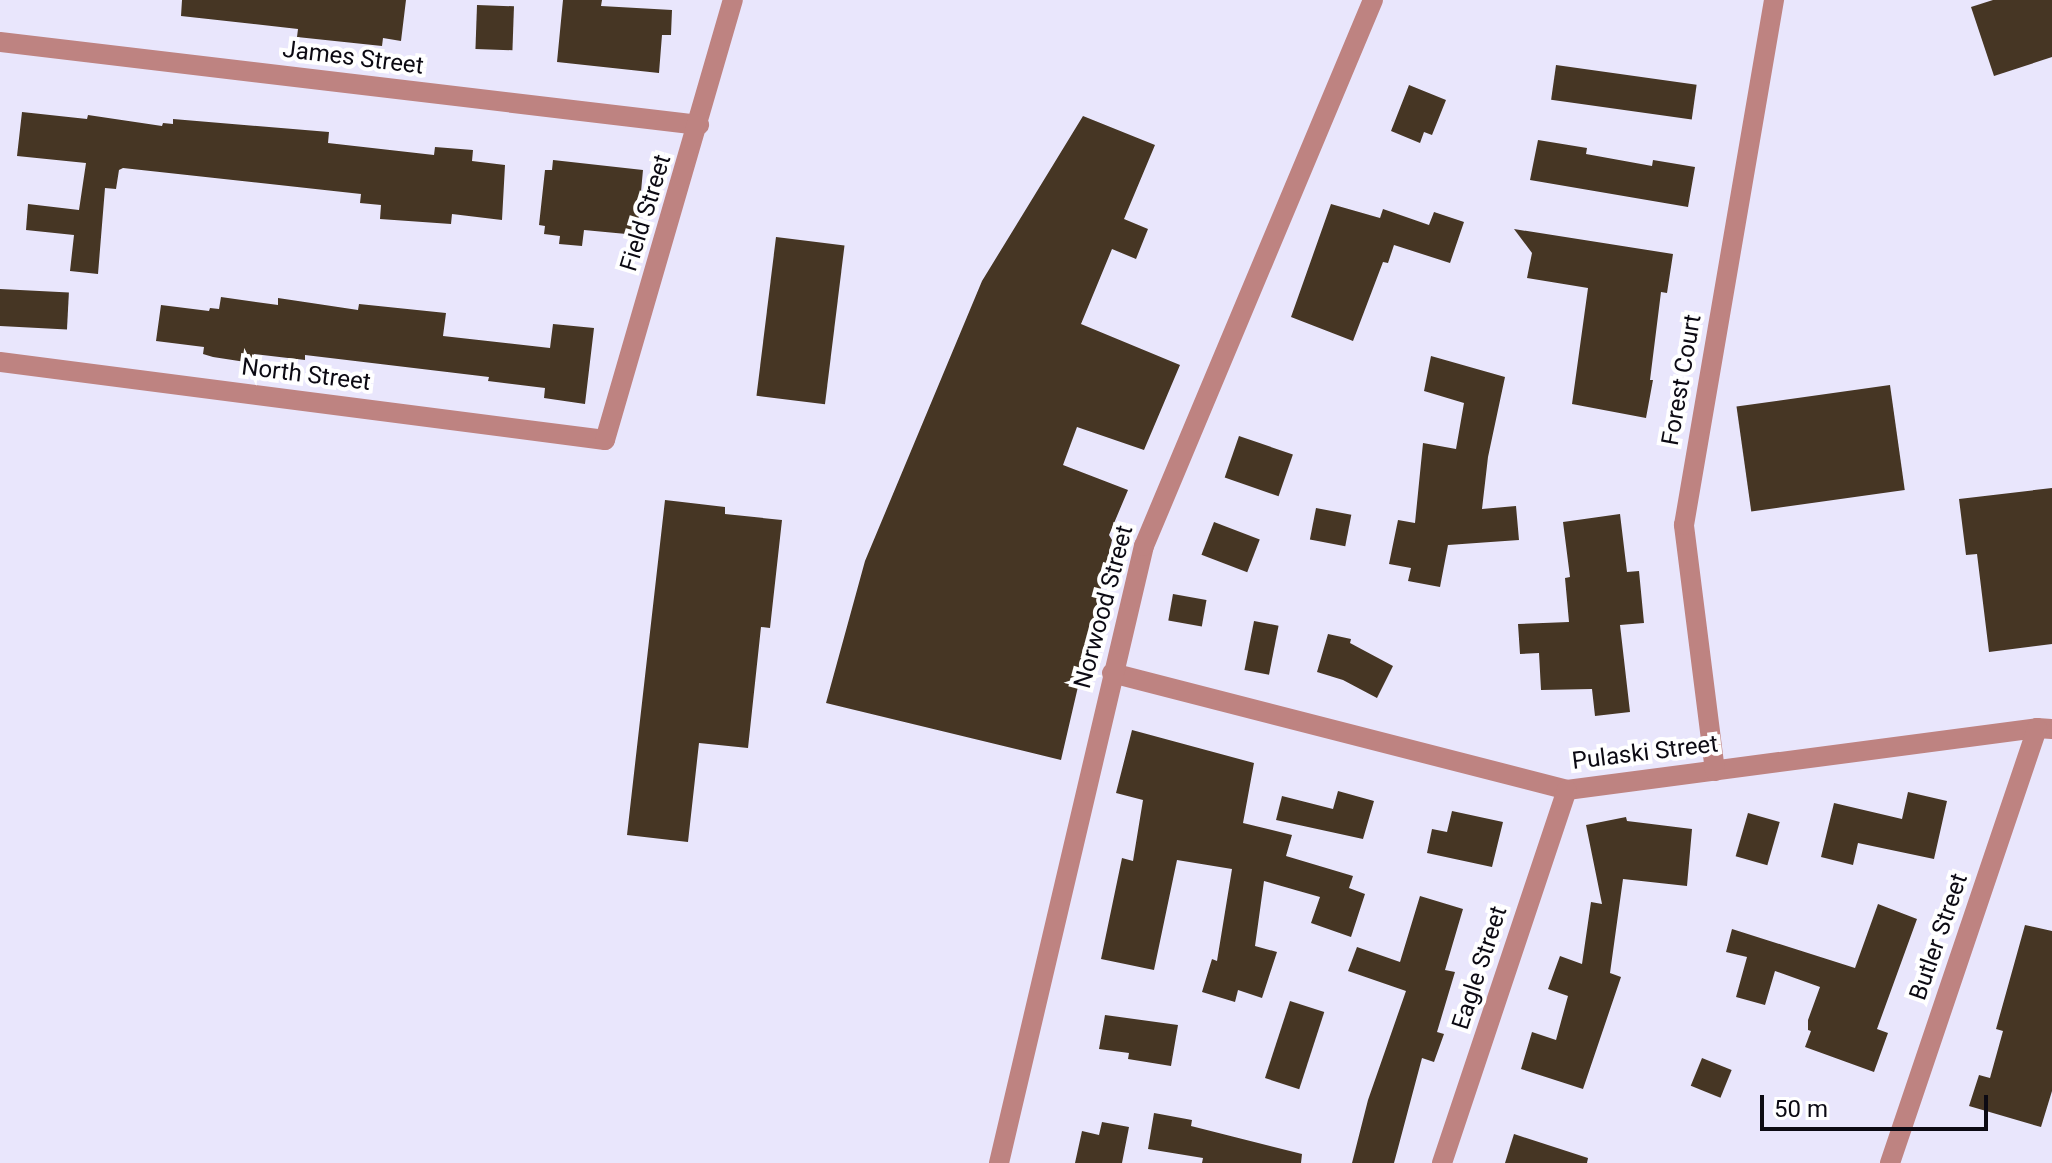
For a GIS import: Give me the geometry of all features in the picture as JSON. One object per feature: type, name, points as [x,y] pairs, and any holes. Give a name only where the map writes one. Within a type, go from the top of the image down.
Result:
[{"type":"street","name":"Field Street","points":[[605,440],[733,0]]},
{"type":"street","name":"Norwood Street","points":[[999,1163],[1144,546],[1373,0]]},
{"type":"street","name":"Forest Court","points":[[1715,771],[1684,525],[1774,0]]},
{"type":"street","name":"James Street","points":[[0,42],[699,125]]},
{"type":"street","name":"North Street","points":[[0,362],[605,440]]},
{"type":"street","name":"Pulaski Street","points":[[1112,673],[1567,790],[2044,728]]},
{"type":"street","name":"Butler Street","points":[[1890,1163],[2044,728]]},
{"type":"street","name":"Eagle Street","points":[[1442,1163],[1567,790]]},
{"type":"building","points":[[182,0],[406,0],[401,41],[383,38],[382,46],[297,37],[298,29],[181,16]]},
{"type":"building","points":[[563,0],[602,0],[601,6],[672,10],[671,35],[662,35],[659,73],[557,62]]},
{"type":"building","points":[[1993,0],[2052,0],[2052,57],[1994,76],[1971,7]]},
{"type":"building","points":[[477,5],[514,6],[512,50],[475,49]]},
{"type":"building","points":[[1556,65],[1697,85],[1692,119],[1551,100]]},
{"type":"building","points":[[1409,85],[1446,100],[1432,135],[1424,132],[1420,143],[1391,131]]},
{"type":"building","points":[[22,112],[87,119],[88,115],[162,126],[163,123],[173,124],[173,119],[329,132],[328,143],[434,155],[435,147],[473,150],[472,161],[505,165],[502,220],[452,214],[451,224],[380,219],[381,205],[360,203],[361,194],[123,168],[119,170],[116,189],[105,188],[98,274],[70,271],[74,235],[26,230],[28,204],[79,210],[86,163],[17,156]]},
{"type":"building","points":[[1083,116],[1155,145],[1124,219],[1148,229],[1136,259],[1112,249],[1081,324],[1180,365],[1144,450],[1077,427],[1063,465],[1128,490],[1109,535],[1112,540],[1061,760],[826,703],[865,561],[982,281]]},
{"type":"building","points":[[1538,140],[1587,148],[1586,154],[1652,166],[1653,160],[1695,167],[1688,207],[1530,180]]},
{"type":"building","points":[[553,160],[643,170],[637,235],[584,230],[582,246],[559,244],[560,236],[544,234],[545,226],[539,225],[545,170],[552,170]]},
{"type":"building","points":[[1331,204],[1380,218],[1383,209],[1429,225],[1434,212],[1464,222],[1450,263],[1394,245],[1388,263],[1383,262],[1353,341],[1291,317]]},
{"type":"building","points":[[1514,229],[1673,254],[1667,293],[1661,292],[1650,380],[1653,380],[1646,418],[1572,404],[1588,288],[1527,278],[1532,253]]},
{"type":"building","points":[[776,237],[844,245],[825,404],[757,396]]},
{"type":"building","points":[[0,289],[69,293],[67,330],[0,326]]},
{"type":"building","points":[[221,297],[278,305],[278,298],[358,310],[359,304],[446,313],[443,336],[550,348],[553,324],[594,328],[585,404],[544,398],[545,388],[488,381],[489,377],[305,355],[305,360],[254,354],[252,363],[203,354],[204,347],[156,341],[161,305],[209,311],[210,308],[219,309]]},
{"type":"building","points":[[1431,356],[1505,377],[1488,457],[1482,509],[1516,506],[1519,540],[1448,545],[1440,587],[1408,581],[1411,568],[1389,564],[1398,520],[1415,523],[1423,443],[1456,449],[1464,403],[1424,391]]},
{"type":"building","points":[[1890,385],[1905,490],[1751,512],[1737,407]]},
{"type":"building","points":[[1239,436],[1293,455],[1279,496],[1225,478]]},
{"type":"building","points":[[2052,488],[2052,644],[1989,652],[1977,554],[1966,555],[1959,499]]},
{"type":"building","points":[[665,500],[725,507],[725,514],[782,520],[770,628],[761,627],[748,748],[699,743],[688,842],[627,835]]},
{"type":"building","points":[[1316,508],[1351,515],[1345,546],[1310,539]]},
{"type":"building","points":[[1620,514],[1627,572],[1639,571],[1644,623],[1620,625],[1630,712],[1595,716],[1592,689],[1541,690],[1539,653],[1520,654],[1518,624],[1569,622],[1565,578],[1570,577],[1563,522]]},
{"type":"building","points":[[1214,522],[1260,540],[1247,572],[1201,555]]},
{"type":"building","points":[[1173,594],[1206,600],[1202,626],[1168,621]]},
{"type":"building","points":[[1254,621],[1279,626],[1269,675],[1244,670]]},
{"type":"building","points":[[1328,634],[1351,639],[1350,643],[1393,666],[1377,698],[1343,680],[1317,672]]},
{"type":"building","points":[[1132,730],[1254,763],[1243,823],[1292,835],[1286,856],[1353,876],[1349,888],[1365,894],[1351,937],[1311,923],[1320,897],[1264,881],[1255,946],[1277,952],[1262,998],[1238,990],[1235,1002],[1202,992],[1212,959],[1217,961],[1232,869],[1177,860],[1154,970],[1101,959],[1122,858],[1133,861],[1143,800],[1116,793]]},
{"type":"building","points":[[1338,791],[1374,801],[1363,839],[1276,820],[1282,796],[1333,809]]},
{"type":"building","points":[[1908,792],[1947,801],[1934,859],[1858,843],[1853,865],[1821,857],[1834,803],[1902,819]]},
{"type":"building","points":[[1452,811],[1503,822],[1492,867],[1427,853],[1432,829],[1447,832]]},
{"type":"building","points":[[1748,813],[1780,822],[1767,865],[1736,856]]},
{"type":"building","points":[[1626,817],[1627,821],[1692,829],[1687,886],[1623,879],[1610,973],[1621,977],[1583,1089],[1521,1069],[1532,1032],[1556,1040],[1568,996],[1548,989],[1560,956],[1582,964],[1591,902],[1602,904],[1586,825]]},
{"type":"building","points":[[1420,896],[1463,909],[1445,970],[1455,972],[1437,1032],[1444,1034],[1434,1062],[1422,1058],[1394,1163],[1352,1163],[1368,1100],[1406,991],[1348,971],[1357,947],[1400,962]]},
{"type":"building","points":[[1878,904],[1917,919],[1877,1029],[1888,1033],[1874,1072],[1805,1047],[1811,1031],[1808,1030],[1808,1020],[1820,987],[1775,971],[1765,1005],[1736,997],[1747,957],[1726,952],[1732,929],[1855,968]]},
{"type":"building","points":[[2025,925],[2052,931],[2052,1091],[2041,1127],[1969,1106],[1979,1075],[1990,1078],[2003,1031],[1996,1029]]},
{"type":"building","points":[[1290,1001],[1324,1012],[1299,1089],[1265,1078]]},
{"type":"building","points":[[1105,1015],[1178,1025],[1171,1066],[1128,1059],[1129,1053],[1099,1049]]},
{"type":"building","points":[[1702,1058],[1732,1070],[1720,1098],[1691,1086]]},
{"type":"building","points":[[1154,1113],[1192,1120],[1191,1126],[1302,1154],[1301,1163],[1202,1163],[1203,1158],[1148,1149]]},
{"type":"building","points":[[1102,1122],[1129,1127],[1122,1163],[1075,1163],[1082,1131],[1099,1135]]},
{"type":"building","points":[[1514,1134],[1588,1158],[1587,1163],[1505,1163]]}]
